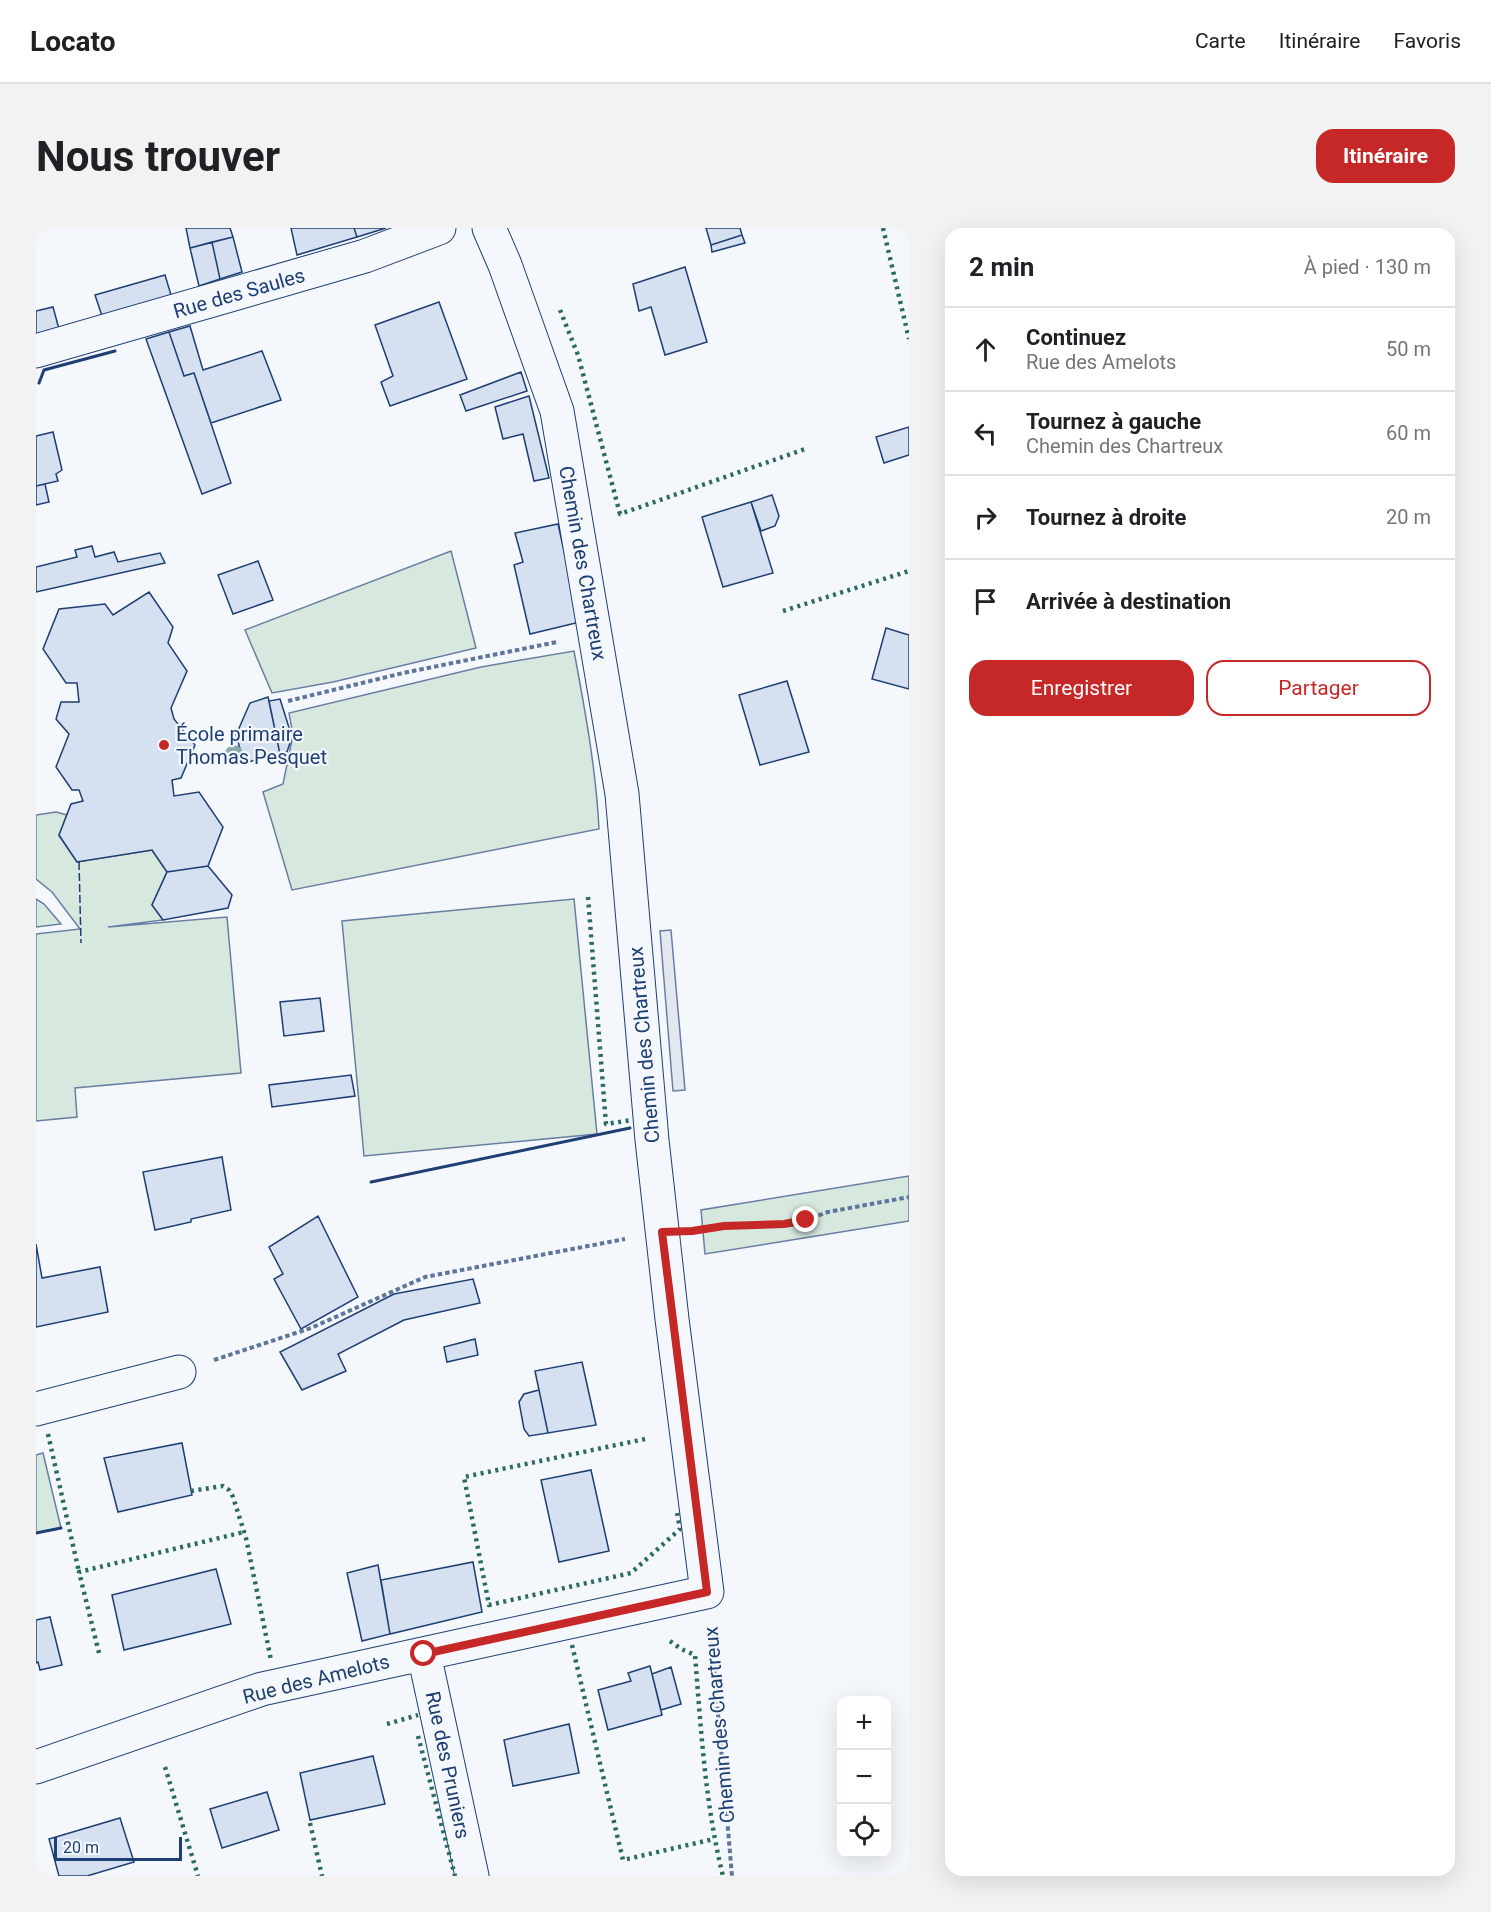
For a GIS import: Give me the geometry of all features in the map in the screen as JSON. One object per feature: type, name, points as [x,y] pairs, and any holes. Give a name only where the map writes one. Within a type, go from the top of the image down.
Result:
[{"type":"street","name":"Rue des Saules","points":[[36,351],[366,256],[439,228]]},
{"type":"street","name":"Chemin des Chartreux","points":[[489,228],[506,265],[556,411],[622,795],[652,1140],[707,1592]]},
{"type":"street","points":[[36,1409],[179,1372]]},
{"type":"street","name":"Rue des Amelots","points":[[36,1767],[262,1689],[707,1592]]},
{"type":"street","name":"Rue des Pruniers","points":[[424,1654],[472,1876]]},
{"type":"path","points":[[288,701],[413,671],[562,641]]},
{"type":"path","points":[[179,1372],[311,1328],[425,1277],[662,1232],[692,1231],[724,1226],[784,1224],[806,1220],[828,1212],[909,1197]]},
{"type":"path","name":"Chemin des Chartreux","points":[[707,1592],[732,1876]]},
{"type":"shaded area","points":[[451,551],[476,648],[333,682],[272,693],[245,630]]},
{"type":"shaded area","points":[[574,651],[593,762],[599,829],[292,890],[263,792],[283,784],[293,735],[289,713],[481,667]]},
{"type":"shaded area","points":[[56,812],[67,815],[59,836],[77,862],[152,850],[167,872],[152,905],[163,920],[108,927],[227,917],[241,1073],[75,1088],[77,1117],[36,1121],[36,934],[80,929],[52,892],[36,879],[36,815]]},
{"type":"shaded area","points":[[36,899],[44,904],[61,924],[36,927]]},
{"type":"shaded area","points":[[574,899],[597,1134],[364,1156],[342,921]]},
{"type":"shaded area","points":[[671,930],[685,1090],[673,1091],[660,931]]},
{"type":"shaded area","points":[[909,1176],[909,1221],[705,1254],[701,1210]]},
{"type":"shaded area","points":[[43,1453],[61,1528],[36,1533],[36,1455]]},
{"type":"building","points":[[186,228],[230,228],[233,237],[190,248]]},
{"type":"building","points":[[291,228],[354,228],[357,237],[297,255]]},
{"type":"building","points":[[354,228],[386,228],[357,237]]},
{"type":"building","points":[[706,228],[740,228],[742,235],[711,245]]},
{"type":"building","points":[[742,235],[745,243],[712,252],[711,245]]},
{"type":"building","points":[[233,237],[242,272],[220,279],[212,242]]},
{"type":"building","points":[[212,242],[220,279],[199,286],[190,248]]},
{"type":"building","points":[[685,267],[707,342],[665,355],[651,307],[639,311],[633,284]]},
{"type":"building","points":[[165,275],[171,295],[102,316],[95,295]]},
{"type":"building","points":[[439,302],[467,379],[390,406],[381,382],[393,376],[375,325]]},
{"type":"building","points":[[53,307],[59,329],[36,335],[36,311]]},
{"type":"building","points":[[190,326],[203,370],[262,351],[281,400],[211,423],[194,373],[184,376],[169,332]]},
{"type":"building","points":[[169,332],[184,376],[194,373],[231,483],[202,494],[146,339]]},
{"type":"building","points":[[521,372],[527,391],[466,411],[460,395]]},
{"type":"building","points":[[529,396],[549,478],[534,481],[523,434],[503,439],[495,407]]},
{"type":"building","points":[[909,427],[909,455],[884,463],[876,437]]},
{"type":"building","points":[[53,432],[62,470],[56,474],[58,481],[36,486],[36,436]]},
{"type":"building","points":[[45,484],[49,502],[36,505],[36,486]]},
{"type":"building","points":[[772,495],[779,516],[775,526],[761,531],[751,502]]},
{"type":"building","points":[[751,502],[773,573],[723,587],[702,517]]},
{"type":"building","points":[[558,524],[580,622],[530,634],[514,565],[523,562],[515,533]]},
{"type":"building","points":[[92,546],[95,557],[114,552],[118,562],[160,553],[165,563],[36,592],[36,567],[77,557],[75,550]]},
{"type":"building","points":[[258,561],[273,600],[233,614],[218,575]]},
{"type":"building","points":[[149,592],[173,627],[168,643],[187,671],[171,708],[174,719],[195,745],[181,778],[172,780],[174,796],[199,792],[223,827],[208,866],[167,872],[152,850],[77,862],[59,835],[71,804],[83,801],[79,790],[72,790],[56,767],[69,734],[56,719],[61,702],[79,702],[77,683],[66,683],[43,649],[59,609],[105,604],[113,615]]},
{"type":"building","points":[[886,628],[909,635],[909,689],[872,679]]},
{"type":"building","points":[[787,681],[809,752],[760,765],[739,695]]},
{"type":"building","points":[[268,697],[280,754],[244,763],[236,735],[250,703]]},
{"type":"building","points":[[280,699],[292,737],[287,752],[280,754],[269,701]]},
{"type":"building","points":[[208,866],[232,895],[228,908],[163,920],[152,905],[167,872]]},
{"type":"building","points":[[320,998],[324,1031],[284,1036],[280,1002]]},
{"type":"building","points":[[351,1075],[355,1096],[272,1107],[269,1085]]},
{"type":"building","points":[[222,1157],[231,1210],[155,1230],[143,1172]]},
{"type":"building","points":[[318,1216],[358,1297],[301,1329],[274,1279],[283,1274],[269,1247]]},
{"type":"building","points":[[36,1244],[42,1278],[100,1267],[108,1312],[36,1327]]},
{"type":"building","points":[[473,1279],[480,1303],[404,1320],[338,1354],[346,1371],[302,1390],[280,1352],[394,1294]]},
{"type":"building","points":[[475,1339],[478,1355],[447,1362],[444,1347]]},
{"type":"building","points":[[582,1362],[596,1425],[548,1433],[535,1371]]},
{"type":"building","points":[[539,1390],[548,1433],[529,1436],[524,1429],[519,1402],[524,1394]]},
{"type":"building","points":[[182,1443],[192,1495],[118,1512],[104,1458]]},
{"type":"building","points":[[591,1470],[609,1551],[559,1562],[541,1480]]},
{"type":"building","points":[[473,1562],[482,1612],[390,1634],[381,1580]]},
{"type":"building","points":[[378,1565],[390,1634],[362,1641],[347,1573]]},
{"type":"building","points":[[216,1569],[231,1624],[124,1650],[112,1595]]},
{"type":"building","points":[[50,1617],[62,1665],[40,1670],[38,1662],[36,1663],[36,1620]]},
{"type":"building","points":[[650,1666],[662,1715],[608,1730],[598,1690],[631,1681],[628,1673]]},
{"type":"building","points":[[671,1667],[681,1704],[661,1710],[652,1674]]},
{"type":"building","points":[[569,1724],[579,1773],[513,1786],[504,1740]]},
{"type":"building","points":[[373,1756],[385,1804],[310,1820],[300,1773]]},
{"type":"building","points":[[267,1792],[279,1830],[222,1848],[210,1809]]},
{"type":"building","points":[[120,1818],[134,1862],[87,1876],[59,1876],[49,1839]]},
{"type":"hedge","points":[[883,228],[909,339]]},
{"type":"hedge","points":[[560,310],[578,355],[620,514],[805,449]]},
{"type":"hedge","points":[[783,611],[909,571]]},
{"type":"hedge","points":[[588,897],[606,1124],[632,1120]]},
{"type":"hedge","points":[[48,1434],[79,1572]]},
{"type":"hedge","points":[[645,1439],[464,1477],[489,1605],[631,1573],[680,1529],[677,1512]]},
{"type":"hedge","points":[[191,1491],[223,1486],[233,1497],[246,1538],[271,1660]]},
{"type":"hedge","points":[[99,1653],[79,1572],[244,1532]]},
{"type":"hedge","points":[[670,1641],[695,1655],[708,1794],[723,1876]]},
{"type":"hedge","points":[[572,1645],[623,1860],[714,1839]]},
{"type":"hedge","points":[[387,1724],[418,1715]]},
{"type":"hedge","points":[[418,1736],[455,1876]]},
{"type":"hedge","points":[[165,1767],[198,1876]]},
{"type":"hedge","points":[[310,1823],[322,1876]]},
{"type":"fence","points":[[79,862],[81,943]]},
{"type":"wall","points":[[39,383],[44,370],[115,351]]},
{"type":"wall","points":[[371,1182],[630,1128]]},
{"type":"wall","points":[[36,1533],[61,1528]]},
{"type":"place","name":"École primaire Thomas Pesquet","points":[[164,745]]},
{"type":"route","points":[[424,1654],[707,1592],[662,1232],[692,1231],[724,1226],[784,1224],[806,1220]]}]
